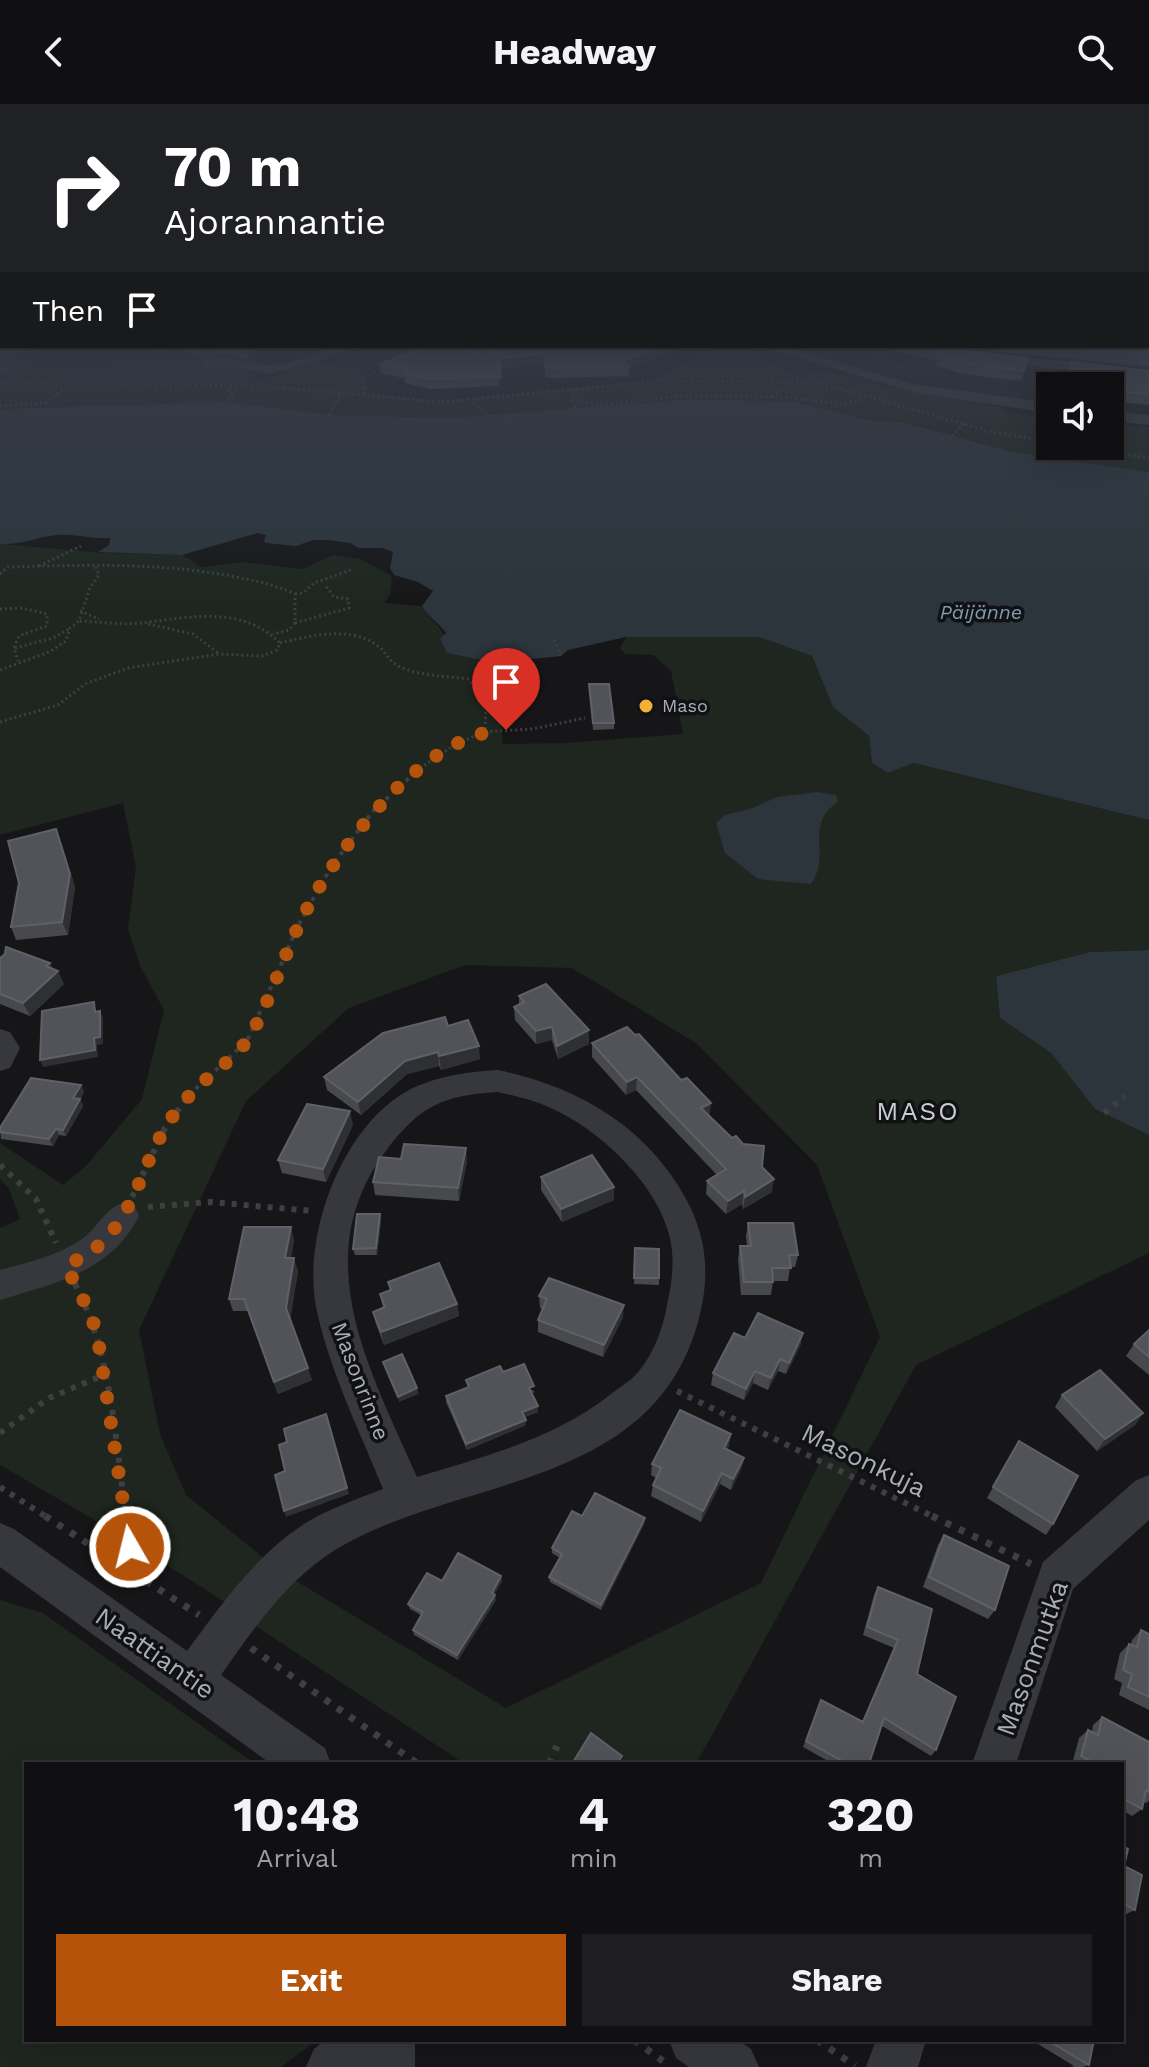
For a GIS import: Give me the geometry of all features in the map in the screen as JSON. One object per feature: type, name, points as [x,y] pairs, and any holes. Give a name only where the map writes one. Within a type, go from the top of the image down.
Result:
[{"type":"street","points":[[0,1039],[5,1048],[0,1060]]},
{"type":"street","name":"Masonrinne","points":[[193,1679],[259,1589],[311,1542],[359,1517],[407,1499],[563,1448],[613,1418],[654,1380],[678,1329],[690,1286],[687,1237],[662,1185],[624,1142],[588,1111],[538,1087],[503,1081],[450,1084],[419,1097],[377,1133],[350,1180],[334,1225],[330,1278],[339,1331],[407,1499]]},
{"type":"street","points":[[0,1285],[66,1266],[97,1247],[123,1216]]},
{"type":"street","name":"Masonmutka","points":[[995,1762],[1057,1576],[1149,1494]]},
{"type":"street","name":"Naattiantie","points":[[0,1543],[306,1762]]},
{"type":"street","points":[[332,2067],[363,2042]]},
{"type":"street","points":[[389,2067],[390,2042]]},
{"type":"street","points":[[697,2042],[733,2067]]},
{"type":"street","points":[[892,2067],[900,2042]]},
{"type":"path","points":[[955,422],[1036,439]]},
{"type":"path","points":[[943,439],[951,440],[964,424]]},
{"type":"path","points":[[1124,454],[1149,458]]},
{"type":"path","points":[[38,567],[81,546]]},
{"type":"path","points":[[79,621],[80,611],[99,575],[95,565]]},
{"type":"path","points":[[0,574],[8,567],[95,565],[190,568],[279,586],[295,594],[326,586],[333,578]]},
{"type":"path","points":[[308,590],[314,583],[354,569]]},
{"type":"path","points":[[273,634],[289,630],[295,623],[349,608],[348,599],[334,597],[326,586]]},
{"type":"path","points":[[295,594],[295,623]]},
{"type":"path","points":[[0,609],[22,608],[47,614],[47,626],[19,636],[14,648],[18,661]]},
{"type":"path","points":[[80,611],[100,620]]},
{"type":"path","points":[[141,623],[171,617],[225,617],[264,627],[280,643]]},
{"type":"path","points":[[14,648],[53,638],[79,621],[100,620],[165,625],[193,634],[219,654]]},
{"type":"path","points":[[0,670],[49,652],[66,641],[70,628]]},
{"type":"path","points":[[280,643],[313,634],[346,633],[380,646],[388,660],[408,669],[468,679],[486,705],[485,730]]},
{"type":"path","points":[[554,640],[561,656]]},
{"type":"path","points":[[0,722],[58,705],[85,684],[128,668],[219,654],[262,656],[277,650],[280,643]]},
{"type":"path","points":[[123,1216],[163,1132],[191,1093],[233,1056],[251,1035],[299,925],[335,861],[371,816],[410,776],[435,757],[485,730],[526,730],[585,718]]},
{"type":"path","points":[[1104,1113],[1125,1096]]},
{"type":"path","points":[[0,1165],[36,1199],[92,1317],[106,1374],[134,1576]]},
{"type":"path","points":[[123,1216],[141,1208],[163,1204],[212,1203],[266,1204],[338,1214]]},
{"type":"path","points":[[0,1433],[28,1408],[61,1389],[106,1374]]},
{"type":"path","name":"Masonkuja","points":[[654,1380],[1057,1576]]},
{"type":"path","points":[[550,1762],[557,1746]]},
{"type":"path","points":[[637,2042],[671,2067]]},
{"type":"path","points":[[820,2042],[856,2067]]},
{"type":"shaded area","points":[[888,422],[1036,422],[1036,455],[1008,451],[906,423]]},
{"type":"shaded area","points":[[1124,425],[1149,427],[1149,472],[1068,460],[1124,460]]},
{"type":"shaded area","points":[[0,544],[106,553],[182,555],[202,567],[242,562],[303,569],[333,555],[360,559],[392,576],[390,594],[385,603],[422,606],[442,631],[447,653],[495,663],[503,744],[567,743],[683,734],[671,671],[653,655],[625,654],[620,648],[626,637],[760,637],[812,656],[833,707],[869,736],[872,763],[888,773],[912,763],[1149,820],[1149,950],[1090,952],[996,976],[1000,1018],[1051,1053],[1095,1109],[1149,1135],[1149,1253],[916,1365],[697,1762],[462,1762],[254,1625],[288,1576],[506,1708],[761,1583],[880,1337],[817,1165],[696,1043],[572,968],[465,965],[349,1008],[246,1101],[139,1330],[160,1434],[186,1495],[265,1559],[225,1602],[105,1526],[0,1465],[0,1228],[20,1219],[9,1189],[0,1179],[0,1143],[63,1185],[86,1166],[142,1099],[164,1010],[140,966],[128,929],[136,867],[123,803],[0,835]]},
{"type":"shaded area","points":[[0,1600],[43,1613],[252,1762],[24,1762],[24,2042],[314,2042],[281,2067],[0,2067]]},
{"type":"water","name":"Päijänne","points":[[0,422],[888,422],[906,423],[1008,451],[1036,455],[1036,460],[1068,460],[1149,472],[1149,820],[913,763],[888,773],[872,763],[869,736],[833,707],[812,656],[759,637],[626,637],[568,650],[561,656],[495,663],[447,653],[440,639],[446,633],[422,606],[433,591],[418,582],[394,575],[390,568],[393,552],[382,548],[359,548],[350,543],[328,540],[313,540],[296,546],[266,543],[266,535],[258,533],[182,555],[98,552],[109,545],[110,538],[71,535],[0,544]]},
{"type":"water","points":[[818,792],[836,795],[838,802],[822,821],[819,863],[811,884],[758,879],[725,853],[716,823],[725,815],[750,809],[777,797]]},
{"type":"water","points":[[1149,950],[1149,1135],[1095,1109],[1051,1053],[1000,1018],[996,976],[1090,952]]},
{"type":"building","points":[[589,684],[609,684],[614,723],[593,723]]},
{"type":"building","points":[[56,829],[70,874],[62,922],[11,927],[19,883],[8,841]]},
{"type":"building","points":[[6,947],[50,963],[46,966],[58,971],[23,1003],[0,994],[0,958],[5,954]]},
{"type":"building","points":[[546,984],[589,1030],[557,1046],[552,1027],[536,1031],[514,1007],[524,1002],[519,996]]},
{"type":"building","points":[[94,1002],[95,1012],[100,1011],[100,1037],[94,1038],[95,1050],[40,1060],[42,1011]]},
{"type":"building","points":[[445,1017],[448,1026],[468,1020],[479,1046],[405,1061],[358,1102],[324,1077],[383,1033]]},
{"type":"building","points":[[627,1027],[635,1035],[639,1034],[681,1080],[687,1078],[711,1103],[701,1108],[732,1138],[736,1136],[743,1144],[764,1146],[762,1167],[774,1179],[745,1197],[744,1191],[728,1201],[707,1181],[726,1169],[637,1077],[627,1082],[592,1043]]},
{"type":"building","points":[[31,1078],[81,1085],[73,1098],[80,1099],[63,1130],[56,1129],[49,1139],[0,1132]]},
{"type":"building","points":[[307,1104],[350,1111],[323,1169],[278,1160]]},
{"type":"building","points":[[404,1144],[466,1148],[458,1188],[373,1182],[379,1157],[401,1159]]},
{"type":"building","points":[[592,1155],[614,1187],[561,1209],[541,1177]]},
{"type":"building","points":[[357,1214],[380,1214],[376,1248],[353,1249]]},
{"type":"building","points":[[748,1223],[793,1223],[798,1255],[789,1255],[791,1268],[772,1268],[773,1282],[744,1282],[740,1246],[751,1246]]},
{"type":"building","points":[[244,1227],[291,1227],[285,1258],[294,1258],[286,1308],[308,1368],[274,1382],[244,1299],[229,1299]]},
{"type":"building","points":[[635,1248],[659,1249],[659,1278],[634,1278]]},
{"type":"building","points":[[439,1263],[457,1304],[381,1332],[373,1312],[385,1307],[380,1294],[391,1290],[388,1282]]},
{"type":"building","points":[[549,1278],[624,1305],[604,1345],[538,1320],[547,1299],[539,1296]]},
{"type":"building","points":[[758,1313],[803,1333],[789,1363],[780,1359],[771,1378],[755,1371],[746,1389],[713,1373],[734,1333],[745,1338]]},
{"type":"building","points":[[1149,1330],[1149,1357],[1134,1344]]},
{"type":"building","points":[[402,1354],[417,1388],[398,1397],[383,1362]]},
{"type":"building","points":[[524,1364],[534,1386],[529,1388],[538,1406],[522,1412],[526,1420],[466,1444],[446,1396],[469,1387],[466,1380],[500,1366],[503,1372]]},
{"type":"building","points":[[1100,1370],[1143,1413],[1105,1439],[1062,1395]]},
{"type":"building","points":[[680,1410],[731,1434],[724,1448],[744,1458],[733,1479],[722,1473],[703,1511],[653,1485],[661,1468],[652,1464]]},
{"type":"building","points":[[326,1414],[347,1488],[284,1511],[275,1475],[285,1471],[279,1445],[287,1442],[284,1429]]},
{"type":"building","points":[[1019,1441],[1078,1476],[1053,1524],[993,1487]]},
{"type":"building","points":[[595,1493],[645,1518],[601,1605],[549,1577],[562,1554],[552,1548],[572,1511],[582,1516]]},
{"type":"building","points":[[944,1535],[1009,1566],[995,1610],[929,1577]]},
{"type":"building","points":[[458,1553],[501,1576],[492,1593],[495,1595],[457,1655],[413,1630],[423,1612],[408,1604],[427,1573],[442,1581]]},
{"type":"building","points":[[878,1587],[932,1609],[917,1674],[956,1697],[936,1750],[884,1718],[870,1762],[844,1762],[806,1741],[821,1700],[863,1722],[898,1640],[867,1627]]},
{"type":"building","points":[[1141,1630],[1149,1634],[1149,1697],[1128,1687],[1132,1674],[1123,1670],[1129,1644],[1137,1647]]},
{"type":"building","points":[[1102,1717],[1149,1742],[1149,1792],[1146,1790],[1142,1809],[1124,1799],[1124,1762],[1092,1762],[1081,1756],[1088,1730],[1098,1735]]},
{"type":"building","points":[[591,1733],[622,1756],[618,1762],[573,1762]]},
{"type":"building","points":[[1124,1866],[1142,1875],[1135,1910],[1124,1904]]},
{"type":"building","points":[[1050,2042],[1094,2042],[1089,2065]]},
{"type":"place","name":"Maso","points":[[646,706]]},
{"type":"district","name":"MASO","points":[[918,1111]]},
{"type":"route","points":[[130,1547],[106,1374],[92,1317],[66,1266],[97,1247],[123,1216],[163,1132],[191,1093],[233,1056],[251,1035],[299,925],[335,861],[371,816],[410,776],[435,757],[485,730],[506,730]]}]
